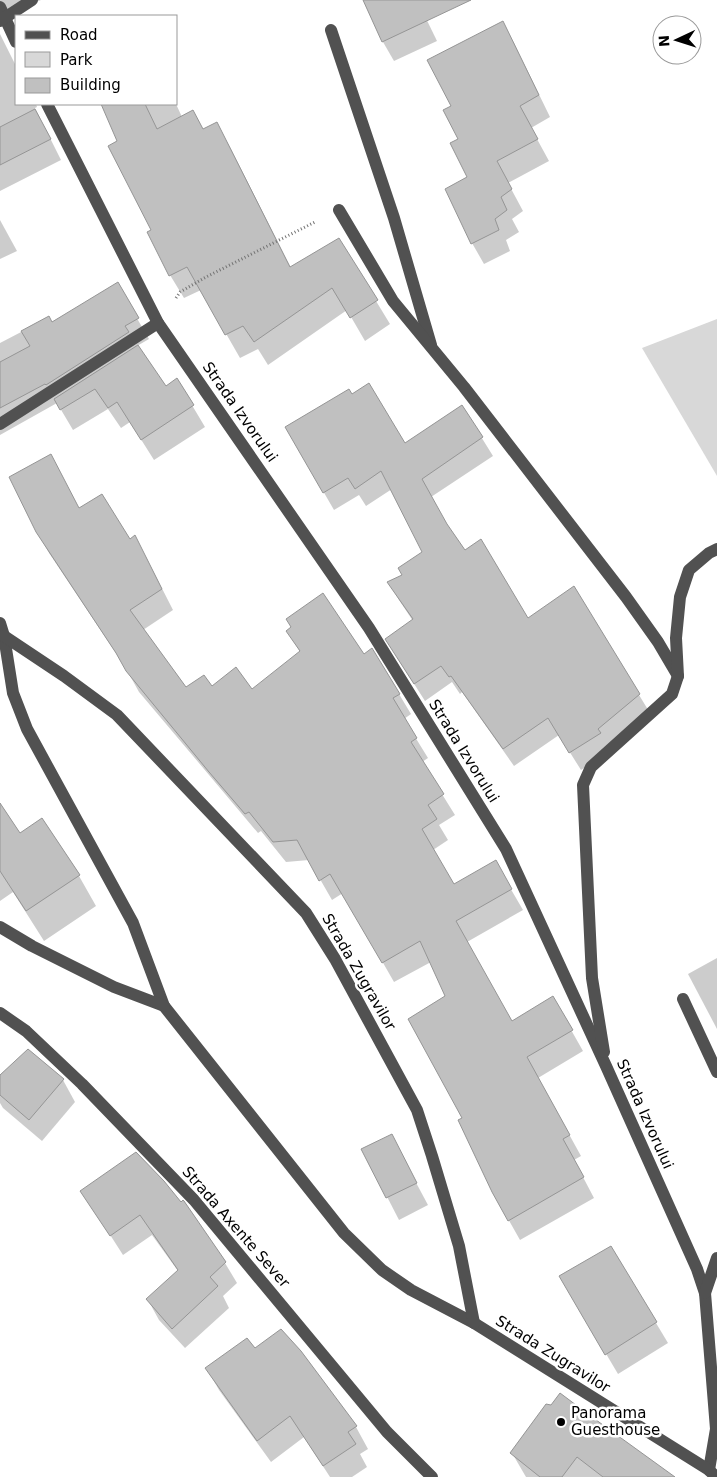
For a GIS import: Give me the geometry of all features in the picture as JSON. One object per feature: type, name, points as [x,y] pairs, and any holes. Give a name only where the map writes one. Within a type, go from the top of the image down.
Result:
[{"type":"street","points":[[15,40],[1,15],[32,0]]},
{"type":"street","points":[[331,30],[394,218],[432,349]]},
{"type":"street","name":"Strada Izvorului","points":[[49,105],[158,323],[368,628],[506,849],[606,1066],[706,1293],[716,1429],[712,1473]]},
{"type":"street","points":[[339,210],[393,301],[464,387],[626,597],[658,642],[678,676]]},
{"type":"street","points":[[0,424],[158,323]]},
{"type":"street","points":[[606,1066],[592,978],[583,785],[591,766],[672,694],[678,676],[676,638],[680,598],[690,570],[709,552],[717,549]]},
{"type":"street","name":"Strada Zugravilor","points":[[0,623],[14,693],[27,729],[133,923],[164,1006],[344,1233],[382,1270],[411,1290],[474,1323],[712,1473]]},
{"type":"street","name":"Strada Zugravilor","points":[[4,636],[64,676],[117,715],[306,913],[335,959],[417,1110],[459,1246],[474,1323]]},
{"type":"street","points":[[0,927],[32,946],[114,987],[164,1006]]},
{"type":"street","points":[[683,999],[717,1072]]},
{"type":"street","name":"Strada Axente Sever","points":[[0,1013],[26,1031],[82,1084],[194,1200],[387,1432],[432,1477]]},
{"type":"street","points":[[706,1293],[717,1258]]},
{"type":"path","points":[[158,323],[180,292],[339,210]]},
{"type":"green space","points":[[717,319],[717,476],[642,348]]},
{"type":"building","points":[[363,0],[471,0],[382,42]]},
{"type":"building","points":[[503,21],[539,95],[520,106],[538,139],[497,161],[512,189],[501,197],[507,210],[495,219],[499,230],[471,244],[445,189],[467,177],[450,143],[458,139],[443,110],[451,106],[427,60]]},
{"type":"building","points":[[101,105],[145,105],[157,129],[193,110],[203,129],[217,122],[290,267],[339,238],[378,300],[350,318],[332,288],[254,342],[243,326],[225,335],[187,267],[169,276],[147,232],[151,230],[108,146],[117,141]]},
{"type":"building","points":[[35,109],[51,139],[0,165],[0,127]]},
{"type":"building","points":[[118,282],[139,318],[125,326],[129,332],[46,385],[0,408],[0,362],[30,346],[21,331],[49,316],[52,322]]},
{"type":"building","points":[[138,345],[166,386],[177,378],[194,405],[141,440],[117,402],[108,408],[95,389],[60,410],[54,399]]},
{"type":"building","points":[[369,383],[405,443],[462,405],[483,437],[422,479],[447,524],[465,550],[481,539],[528,618],[574,586],[640,694],[598,729],[601,733],[569,753],[548,718],[503,749],[451,676],[449,677],[441,666],[414,684],[385,639],[413,619],[387,582],[402,575],[398,568],[422,552],[381,471],[355,489],[348,478],[323,493],[285,427],[349,389],[352,394]]},
{"type":"building","points":[[51,454],[79,508],[102,494],[130,539],[135,535],[162,589],[130,610],[186,687],[204,675],[212,686],[236,667],[252,689],[300,651],[286,631],[291,627],[286,619],[323,593],[364,654],[372,648],[400,694],[393,698],[417,738],[411,742],[444,794],[428,805],[437,819],[422,829],[454,884],[496,860],[512,889],[456,921],[512,1021],[553,996],[573,1030],[527,1057],[570,1135],[563,1139],[584,1177],[508,1221],[458,1120],[462,1118],[408,1019],[445,996],[420,941],[382,963],[330,874],[319,881],[297,840],[273,842],[249,812],[245,814],[126,671],[36,532],[9,477]]},
{"type":"building","points":[[0,803],[20,833],[42,818],[80,875],[26,911],[0,871]]},
{"type":"building","points":[[28,1049],[64,1079],[29,1120],[0,1095],[0,1075]]},
{"type":"building","points":[[392,1134],[417,1183],[386,1198],[361,1149]]},
{"type":"building","points":[[136,1152],[181,1202],[184,1201],[226,1262],[210,1277],[218,1286],[172,1329],[146,1299],[178,1270],[140,1215],[110,1236],[80,1191]]},
{"type":"building","points":[[611,1246],[657,1322],[605,1355],[559,1276]]},
{"type":"building","points":[[281,1329],[301,1351],[357,1426],[348,1432],[356,1444],[323,1466],[290,1416],[257,1441],[205,1368],[247,1338],[255,1348]]},
{"type":"building","points":[[560,1393],[675,1477],[603,1477],[577,1457],[562,1477],[540,1477],[510,1453],[546,1404],[551,1405]]},
{"type":"place","name":"Panorama Guesthouse","points":[[561,1422]]}]
